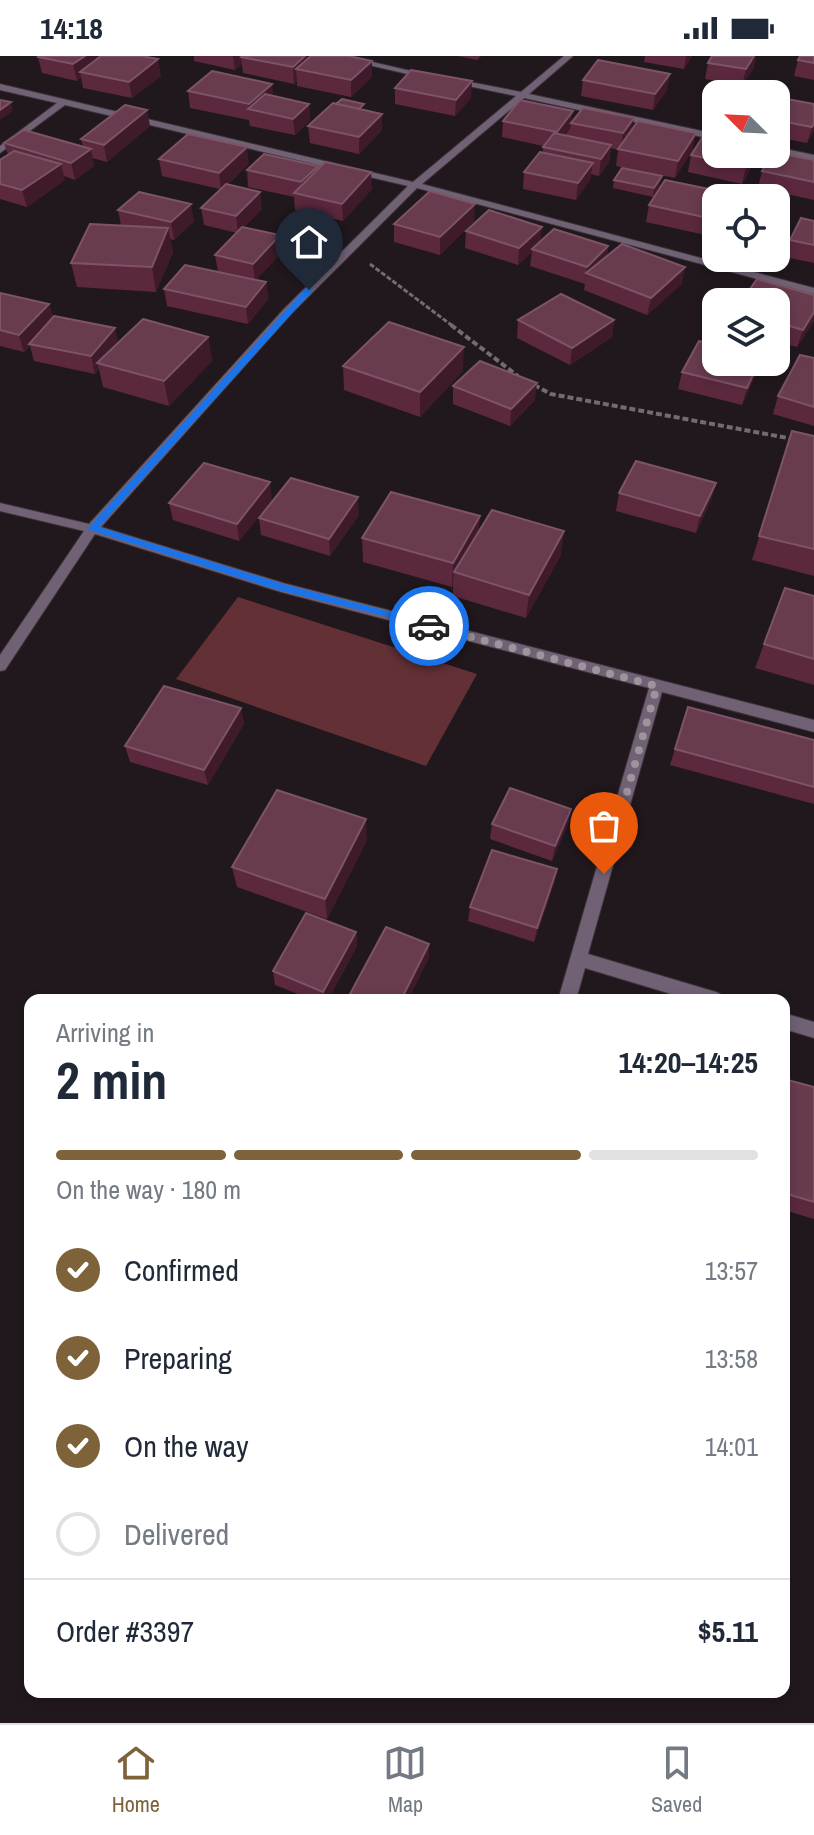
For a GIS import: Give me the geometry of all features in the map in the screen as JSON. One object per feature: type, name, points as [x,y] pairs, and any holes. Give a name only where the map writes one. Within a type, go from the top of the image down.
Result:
[{"type":"street","points":[[334,56],[702,134]]},
{"type":"street","points":[[0,666],[92,529],[288,311],[415,185],[569,56]]},
{"type":"street","points":[[0,87],[415,185],[814,291]]},
{"type":"street","points":[[0,150],[64,102]]},
{"type":"street","points":[[790,153],[814,158]]},
{"type":"street","points":[[0,507],[92,529],[281,587],[814,726]]},
{"type":"street","points":[[569,994],[657,686]]},
{"type":"street","points":[[580,959],[696,994]]},
{"type":"street","points":[[790,1023],[814,1030]]},
{"type":"path","points":[[350,249],[505,370],[551,394],[799,440]]},
{"type":"shaded area","points":[[238,597],[477,674],[426,766],[176,679]]},
{"type":"building","points":[[39,56],[85,56],[73,64]]},
{"type":"building","points":[[101,56],[158,59],[129,82],[80,72]]},
{"type":"building","points":[[242,56],[305,56],[293,67]]},
{"type":"building","points":[[311,56],[349,56],[372,61],[351,80],[296,69]]},
{"type":"building","points":[[712,56],[754,56],[746,69],[708,63]]},
{"type":"building","points":[[800,56],[814,56],[814,63],[798,60]]},
{"type":"building","points":[[598,60],[670,74],[655,94],[583,80]]},
{"type":"building","points":[[411,70],[472,81],[456,100],[395,88]]},
{"type":"building","points":[[212,71],[272,84],[249,104],[188,91]]},
{"type":"building","points":[[265,94],[309,104],[293,119],[248,109]]},
{"type":"building","points":[[342,99],[364,104],[359,109],[336,104]]},
{"type":"building","points":[[0,100],[11,102],[0,110]]},
{"type":"building","points":[[520,100],[573,111],[557,132],[503,121]]},
{"type":"building","points":[[790,100],[814,104],[812,127],[790,123]]},
{"type":"building","points":[[333,103],[382,114],[359,137],[308,126]]},
{"type":"building","points":[[125,105],[147,110],[104,145],[81,139]]},
{"type":"building","points":[[583,108],[634,118],[623,133],[571,123]]},
{"type":"building","points":[[638,121],[696,133],[678,161],[618,149]]},
{"type":"building","points":[[24,130],[91,149],[71,163],[4,143]]},
{"type":"building","points":[[554,133],[611,145],[601,159],[543,147]]},
{"type":"building","points":[[188,134],[247,147],[219,173],[159,159]]},
{"type":"building","points":[[702,138],[702,157],[691,155]]},
{"type":"building","points":[[14,151],[61,164],[22,190],[0,184],[0,160]]},
{"type":"building","points":[[540,152],[593,163],[578,183],[524,172]]},
{"type":"building","points":[[264,154],[318,166],[301,182],[247,170]]},
{"type":"building","points":[[790,156],[814,160],[814,182],[762,171],[764,168],[790,168]]},
{"type":"building","points":[[325,162],[371,172],[342,204],[294,193]]},
{"type":"building","points":[[622,168],[662,176],[654,188],[614,180]]},
{"type":"building","points":[[665,180],[702,188],[702,217],[649,205]]},
{"type":"building","points":[[226,184],[260,192],[236,216],[201,208]]},
{"type":"building","points":[[430,191],[475,204],[440,237],[394,224]]},
{"type":"building","points":[[139,192],[191,204],[171,222],[118,210]]},
{"type":"building","points":[[489,210],[542,227],[519,248],[466,231]]},
{"type":"building","points":[[801,218],[814,221],[814,245],[790,240]]},
{"type":"building","points":[[90,224],[168,228],[152,267],[71,263]]},
{"type":"building","points":[[242,227],[280,235],[253,264],[215,255]]},
{"type":"building","points":[[554,229],[608,246],[587,267],[532,249]]},
{"type":"building","points":[[622,244],[685,267],[651,298],[586,273]]},
{"type":"building","points":[[185,265],[266,282],[246,307],[164,289]]},
{"type":"building","points":[[757,279],[789,288],[751,288]]},
{"type":"building","points":[[790,288],[814,295],[814,312],[803,330],[790,326]]},
{"type":"building","points":[[0,293],[49,304],[19,335],[0,330]]},
{"type":"building","points":[[561,294],[614,320],[572,348],[518,320]]},
{"type":"building","points":[[54,316],[115,328],[91,356],[29,344]]},
{"type":"building","points":[[143,319],[208,337],[164,381],[97,363]]},
{"type":"building","points":[[389,322],[464,347],[420,392],[343,366]]},
{"type":"building","points":[[699,341],[702,342],[702,376],[753,376],[747,388],[682,372]]},
{"type":"building","points":[[800,355],[814,358],[814,407],[778,396]]},
{"type":"building","points":[[480,361],[537,383],[511,409],[453,386]]},
{"type":"building","points":[[792,431],[814,436],[814,549],[759,536]]},
{"type":"building","points":[[636,461],[716,483],[700,516],[619,493]]},
{"type":"building","points":[[204,463],[270,482],[237,524],[169,503]]},
{"type":"building","points":[[291,478],[358,497],[329,539],[259,518]]},
{"type":"building","points":[[391,492],[480,516],[453,563],[362,538]]},
{"type":"building","points":[[492,510],[564,531],[529,595],[454,572]]},
{"type":"building","points":[[785,588],[814,596],[814,659],[764,644]]},
{"type":"building","points":[[164,686],[241,708],[204,770],[125,746]]},
{"type":"building","points":[[688,707],[814,740],[814,787],[675,749]]},
{"type":"building","points":[[510,788],[571,809],[555,846],[492,824]]},
{"type":"building","points":[[277,790],[366,819],[325,899],[232,867]]},
{"type":"building","points":[[492,850],[557,869],[537,928],[470,907]]},
{"type":"building","points":[[306,913],[356,932],[323,992],[273,971]]},
{"type":"building","points":[[386,927],[429,944],[404,994],[350,994]]},
{"type":"building","points":[[790,1081],[814,1087],[814,1202],[790,1195]]},
{"type":"way so far","points":[[429,626],[657,686],[604,874]]},
{"type":"route","points":[[309,290],[92,529],[281,587],[429,626]]}]
